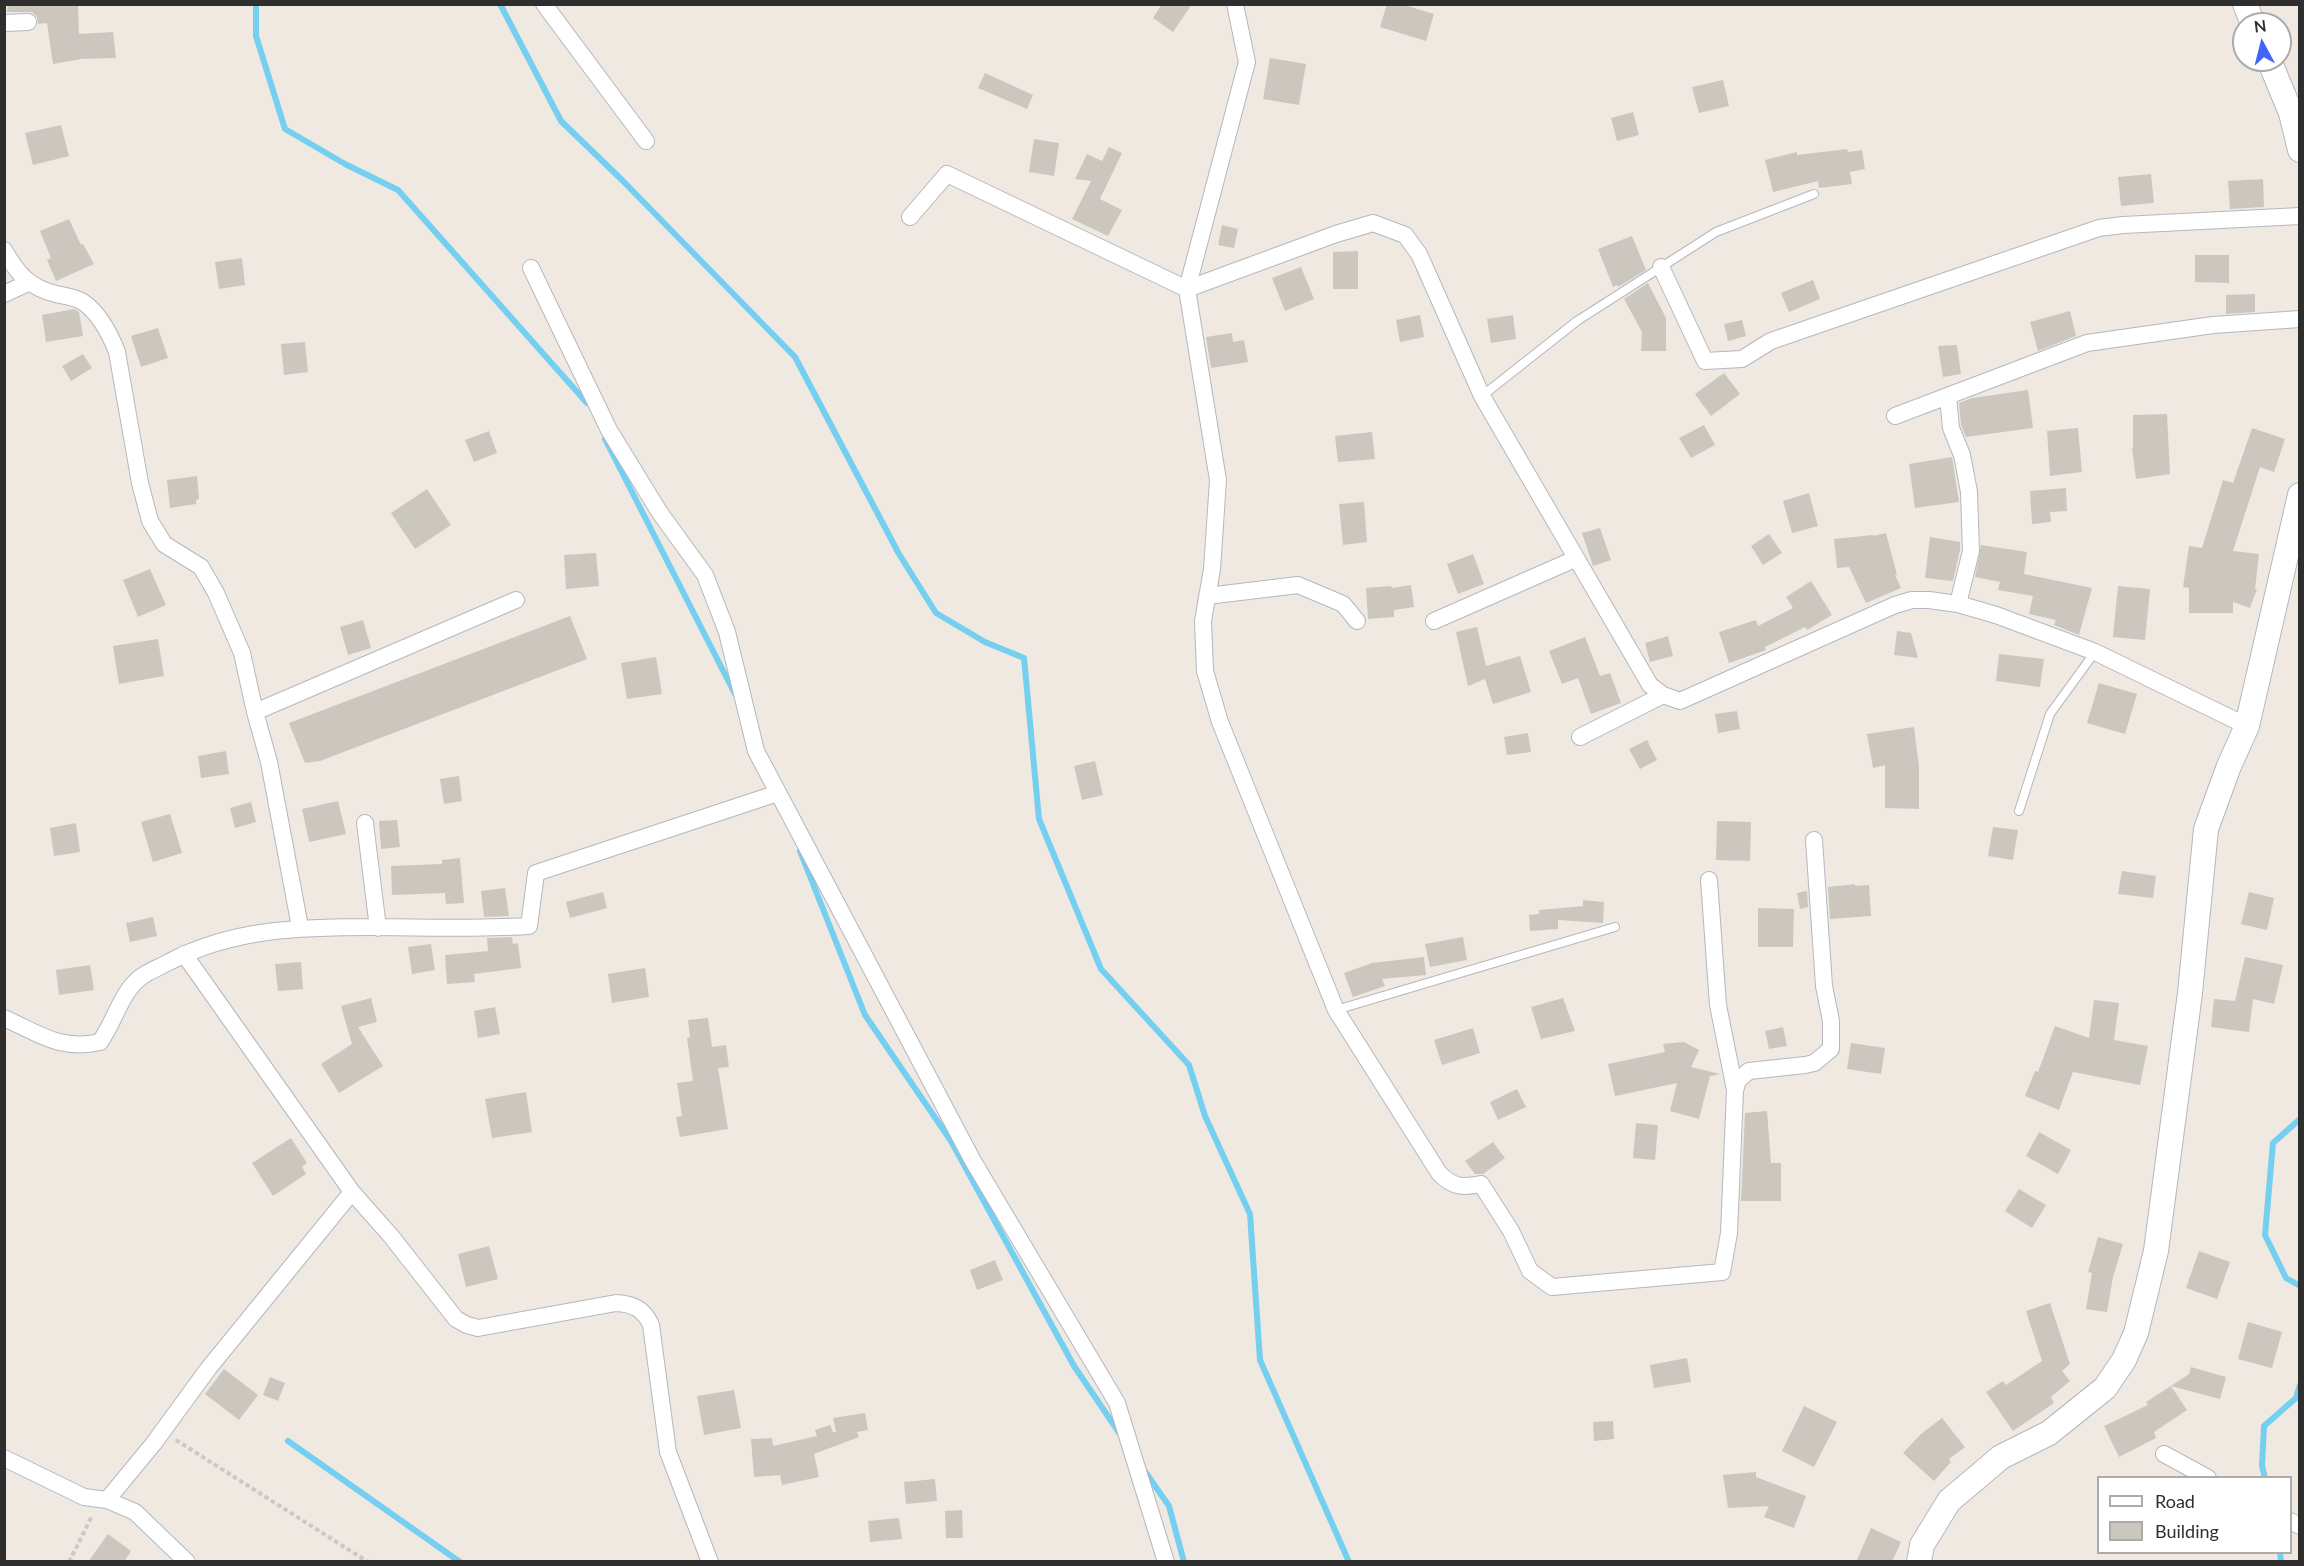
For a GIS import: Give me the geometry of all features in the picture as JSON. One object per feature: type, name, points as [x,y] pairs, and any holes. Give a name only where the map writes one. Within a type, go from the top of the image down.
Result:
[{"type":"main road","points":[[2275,72],[2295,112],[2300,150]]},
{"type":"main road","points":[[1919,1562],[1922,1545],[1949,1501],[2001,1456],[2049,1433],[2105,1388],[2124,1360],[2136,1333],[2156,1251],[2190,993],[2206,829],[2229,766],[2247,726],[2300,495]]},
{"type":"street","points":[[544,4],[646,141]]},
{"type":"street","points":[[1235,4],[1248,62],[1187,289],[1218,480],[1212,569],[1203,621],[1205,671],[1220,722],[1336,1010],[1439,1173],[1448,1183],[1465,1188],[1481,1185],[1511,1231],[1530,1271],[1551,1287],[1722,1272],[1729,1233],[1735,1091],[1738,1080],[1749,1071],[1814,1063],[1831,1049],[1831,1021],[1824,986],[1814,840]]},
{"type":"street","points":[[4,23],[28,22]]},
{"type":"street","points":[[910,217],[947,174],[1187,289],[1336,234],[1373,223],[1405,235],[1419,254],[1482,396],[1575,559],[1650,685],[1663,694],[1680,701],[1895,605],[1912,600],[1958,604],[1996,615],[2095,652],[2247,726]]},
{"type":"street","points":[[1661,267],[1705,361],[1742,359],[1771,341],[2099,228],[2300,216]]},
{"type":"street","points":[[4,250],[14,267],[28,283],[45,291],[82,301],[97,315],[111,338],[117,352],[140,483],[150,521],[164,544],[201,567],[216,593],[242,653],[269,762],[300,927]]},
{"type":"street","points":[[531,268],[609,430],[660,513],[705,575],[727,632],[756,751],[973,1161],[1117,1403],[1166,1562]]},
{"type":"street","points":[[4,294],[28,283]]},
{"type":"street","points":[[1895,416],[2086,343],[2213,325],[2300,319]]},
{"type":"street","points":[[1948,396],[1951,428],[1962,455],[1969,492],[1971,551],[1958,604]]},
{"type":"street","points":[[1434,621],[1575,559]]},
{"type":"street","points":[[1207,596],[1298,585],[1343,604],[1357,621]]},
{"type":"street","points":[[255,712],[516,600]]},
{"type":"street","points":[[1580,737],[1663,694]]},
{"type":"street","points":[[4,1018],[60,1044],[82,1046],[100,1042],[110,1027],[125,994],[141,977],[184,954],[216,942],[300,927],[495,928],[529,926],[536,873],[778,793]]},
{"type":"street","points":[[365,823],[378,927]]},
{"type":"street","points":[[1709,880],[1718,1005],[1735,1091]]},
{"type":"street","points":[[184,954],[352,1192],[391,1236],[456,1319],[478,1328],[616,1303],[631,1304],[647,1317],[651,1325],[668,1452],[710,1562]]},
{"type":"street","points":[[103,1499],[162,1432],[208,1369],[352,1192]]},
{"type":"street","points":[[2164,1454],[2204,1476]]},
{"type":"street","points":[[4,1458],[84,1497],[103,1499],[135,1512],[187,1562]]},
{"type":"lane","points":[[1482,396],[1577,321],[1716,232],[1814,194]]},
{"type":"lane","points":[[2019,811],[2050,714],[2095,652]]},
{"type":"lane","points":[[1336,1010],[1615,927]]},
{"type":"path","points":[[162,1432],[368,1562]]},
{"type":"path","points":[[69,1562],[103,1499]]},
{"type":"building","points":[[8,4],[78,4],[79,34],[113,32],[116,58],[81,59],[53,64],[47,23],[38,24],[37,17],[32,12],[7,12]]},
{"type":"building","points":[[1162,4],[1192,4],[1173,32],[1153,18]]},
{"type":"building","points":[[1387,4],[1401,4],[1434,14],[1426,41],[1380,27]]},
{"type":"building","points":[[1270,58],[1306,64],[1299,105],[1263,99]]},
{"type":"building","points":[[985,73],[1033,95],[1027,109],[978,88]]},
{"type":"building","points":[[1723,80],[1729,106],[1699,113],[1692,87]]},
{"type":"building","points":[[1633,112],[1639,135],[1617,141],[1611,118]]},
{"type":"building","points":[[61,125],[69,156],[33,165],[25,133]]},
{"type":"building","points":[[1034,139],[1059,143],[1054,176],[1029,172]]},
{"type":"building","points":[[1109,147],[1122,153],[1100,199],[1122,210],[1108,236],[1072,219],[1091,181],[1075,179],[1087,154],[1102,161]]},
{"type":"building","points":[[1847,149],[1848,152],[1862,150],[1865,169],[1850,172],[1852,184],[1819,188],[1818,181],[1773,192],[1765,160],[1797,152],[1797,155]]},
{"type":"building","points":[[2151,174],[2154,203],[2121,206],[2118,177]]},
{"type":"building","points":[[2263,179],[2264,207],[2230,209],[2228,181]]},
{"type":"building","points":[[69,219],[81,245],[83,244],[94,264],[56,281],[47,260],[51,258],[40,231]]},
{"type":"building","points":[[1222,225],[1238,229],[1234,248],[1218,245]]},
{"type":"building","points":[[1632,236],[1646,270],[1618,287],[1617,285],[1613,287],[1598,249]]},
{"type":"building","points":[[1358,251],[1358,289],[1333,289],[1333,252]]},
{"type":"building","points":[[2195,255],[2229,255],[2229,283],[2195,282]]},
{"type":"building","points":[[242,258],[245,285],[219,289],[215,262]]},
{"type":"building","points":[[1301,267],[1314,299],[1285,311],[1272,278]]},
{"type":"building","points":[[1813,280],[1820,299],[1789,312],[1781,293]]},
{"type":"building","points":[[1648,283],[1666,318],[1666,351],[1641,351],[1642,332],[1624,299]]},
{"type":"building","points":[[2255,294],[2255,312],[2226,314],[2226,295]]},
{"type":"building","points":[[74,309],[79,312],[83,336],[46,342],[42,315]]},
{"type":"building","points":[[2070,311],[2076,336],[2038,351],[2030,322]]},
{"type":"building","points":[[1420,315],[1424,337],[1400,342],[1396,320]]},
{"type":"building","points":[[1513,315],[1516,339],[1491,343],[1487,319]]},
{"type":"building","points":[[1742,320],[1746,336],[1728,341],[1724,324]]},
{"type":"building","points":[[158,328],[168,358],[141,367],[131,336]]},
{"type":"building","points":[[1232,333],[1233,342],[1244,340],[1248,362],[1211,368],[1206,337]]},
{"type":"building","points":[[305,342],[308,372],[284,375],[281,344]]},
{"type":"building","points":[[1957,345],[1961,374],[1943,377],[1938,346]]},
{"type":"building","points":[[83,354],[92,368],[71,381],[62,366]]},
{"type":"building","points":[[1724,373],[1740,394],[1711,416],[1695,394]]},
{"type":"building","points":[[2028,390],[2033,428],[1966,437],[1961,425],[1959,403],[1972,398]]},
{"type":"building","points":[[2167,414],[2170,474],[2136,479],[2132,448],[2133,415]]},
{"type":"building","points":[[1704,425],[1715,445],[1691,458],[1679,438]]},
{"type":"building","points":[[2078,428],[2082,472],[2050,476],[2047,431]]},
{"type":"building","points":[[2252,428],[2285,439],[2274,472],[2260,467],[2233,551],[2259,554],[2255,589],[2257,589],[2250,608],[2233,602],[2233,613],[2189,613],[2189,588],[2183,587],[2189,546],[2202,548],[2223,480],[2233,483]]},
{"type":"building","points":[[489,431],[497,453],[474,462],[465,440]]},
{"type":"building","points":[[1372,432],[1375,459],[1338,462],[1335,436]]},
{"type":"building","points":[[1952,457],[1959,502],[1915,508],[1909,464]]},
{"type":"building","points":[[197,476],[199,499],[196,500],[196,504],[170,508],[167,480]]},
{"type":"building","points":[[2066,488],[2067,511],[2050,512],[2051,522],[2032,524],[2030,491]]},
{"type":"building","points":[[427,489],[451,525],[415,549],[391,513]]},
{"type":"building","points":[[1809,493],[1818,526],[1792,533],[1783,501]]},
{"type":"building","points":[[1364,502],[1367,542],[1343,545],[1339,504]]},
{"type":"building","points":[[1600,528],[1611,560],[1593,566],[1582,533]]},
{"type":"building","points":[[1886,533],[1897,575],[1895,575],[1901,588],[1866,603],[1849,567],[1837,568],[1834,539]]},
{"type":"building","points":[[1769,534],[1782,553],[1763,565],[1751,546]]},
{"type":"building","points":[[1930,537],[1960,542],[1953,581],[1925,578]]},
{"type":"building","points":[[1981,545],[2027,552],[2024,574],[2092,588],[2079,635],[2054,625],[2056,620],[2029,614],[2033,596],[1998,590],[2000,582],[1975,577]]},
{"type":"building","points":[[596,553],[599,586],[566,589],[564,555]]},
{"type":"building","points":[[1473,554],[1484,584],[1458,594],[1447,564]]},
{"type":"building","points":[[150,569],[166,605],[138,617],[123,580]]},
{"type":"building","points":[[1811,581],[1832,615],[1807,630],[1805,627],[1765,647],[1766,650],[1729,663],[1719,632],[1756,620],[1758,626],[1793,608],[1786,597]]},
{"type":"building","points":[[1411,585],[1414,607],[1394,610],[1394,617],[1368,619],[1366,588]]},
{"type":"building","points":[[2118,586],[2150,589],[2145,640],[2113,637]]},
{"type":"building","points":[[570,616],[587,659],[320,761],[305,763],[289,723]]},
{"type":"building","points":[[363,620],[371,648],[348,655],[340,627]]},
{"type":"building","points":[[1477,627],[1486,666],[1520,656],[1531,692],[1493,704],[1485,679],[1468,686],[1456,632]]},
{"type":"building","points":[[1897,631],[1911,633],[1918,658],[1894,655]]},
{"type":"building","points":[[1668,636],[1673,656],[1650,662],[1645,643]]},
{"type":"building","points":[[1585,637],[1600,676],[1610,673],[1621,703],[1591,714],[1578,678],[1562,684],[1549,651]]},
{"type":"building","points":[[158,639],[164,676],[119,684],[113,646]]},
{"type":"building","points":[[1999,654],[2044,659],[2040,687],[1996,681]]},
{"type":"building","points":[[656,657],[662,694],[627,699],[621,663]]},
{"type":"building","points":[[2099,683],[2137,694],[2125,734],[2087,723]]},
{"type":"building","points":[[1737,711],[1740,729],[1718,733],[1715,714]]},
{"type":"building","points":[[1914,727],[1919,767],[1919,809],[1885,808],[1885,765],[1873,768],[1867,734]]},
{"type":"building","points":[[1528,733],[1531,752],[1507,755],[1504,737]]},
{"type":"building","points":[[1647,740],[1657,760],[1640,769],[1629,749]]},
{"type":"building","points":[[226,751],[229,774],[201,778],[198,756]]},
{"type":"building","points":[[1095,761],[1103,795],[1082,800],[1074,766]]},
{"type":"building","points":[[459,776],[462,801],[444,804],[440,779]]},
{"type":"building","points":[[338,801],[346,834],[309,842],[302,809]]},
{"type":"building","points":[[251,802],[256,822],[235,828],[230,808]]},
{"type":"building","points":[[170,814],[182,853],[153,862],[141,822]]},
{"type":"building","points":[[397,820],[400,847],[381,849],[379,821]]},
{"type":"building","points":[[1717,821],[1751,822],[1750,861],[1716,860]]},
{"type":"building","points":[[76,823],[80,852],[54,856],[50,828]]},
{"type":"building","points":[[1993,827],[2018,830],[2013,860],[1988,856]]},
{"type":"building","points":[[460,858],[464,903],[446,904],[445,893],[392,895],[391,866],[442,864],[442,860]]},
{"type":"building","points":[[2122,871],[2156,876],[2153,898],[2118,894]]},
{"type":"building","points":[[1855,884],[1855,886],[1869,885],[1871,916],[1830,919],[1828,887]]},
{"type":"building","points":[[505,888],[509,916],[484,917],[481,891]]},
{"type":"building","points":[[1807,891],[1808,907],[1800,909],[1797,893]]},
{"type":"building","points":[[603,892],[607,908],[570,918],[566,902]]},
{"type":"building","points":[[2249,892],[2274,898],[2267,930],[2241,924]]},
{"type":"building","points":[[1583,900],[1604,902],[1603,923],[1558,920],[1558,929],[1530,931],[1529,915],[1539,914],[1539,910],[1583,906]]},
{"type":"building","points":[[1758,908],[1794,909],[1793,947],[1758,947]]},
{"type":"building","points":[[153,917],[157,936],[130,942],[126,923]]},
{"type":"building","points":[[512,937],[513,944],[518,943],[521,968],[474,974],[475,982],[447,984],[445,955],[488,951],[487,938]]},
{"type":"building","points":[[1463,937],[1467,960],[1430,967],[1425,944]]},
{"type":"building","points":[[431,944],[435,970],[412,974],[408,947]]},
{"type":"building","points":[[1424,957],[1426,975],[1382,979],[1385,986],[1353,997],[1344,973],[1372,963]]},
{"type":"building","points":[[2245,957],[2283,965],[2274,1004],[2253,999],[2249,1032],[2211,1027],[2214,999],[2235,1001]]},
{"type":"building","points":[[301,962],[303,989],[278,991],[275,964]]},
{"type":"building","points":[[90,965],[94,990],[59,995],[56,970]]},
{"type":"building","points":[[645,968],[649,997],[612,1003],[608,974]]},
{"type":"building","points":[[371,998],[377,1022],[358,1027],[383,1066],[339,1093],[321,1064],[352,1044],[341,1006]]},
{"type":"building","points":[[1563,998],[1575,1031],[1541,1039],[1531,1007]]},
{"type":"building","points":[[2094,1000],[2119,1003],[2114,1040],[2148,1046],[2140,1085],[2073,1072],[2059,1110],[2025,1096],[2035,1071],[2038,1072],[2055,1026],[2089,1038]]},
{"type":"building","points":[[495,1007],[500,1034],[478,1038],[474,1011]]},
{"type":"building","points":[[708,1018],[712,1047],[726,1045],[729,1067],[718,1068],[728,1129],[680,1137],[676,1117],[682,1116],[677,1083],[693,1081],[687,1038],[690,1037],[688,1020]]},
{"type":"building","points":[[1783,1027],[1787,1046],[1769,1049],[1765,1031]]},
{"type":"building","points":[[1473,1028],[1480,1053],[1442,1065],[1434,1040]]},
{"type":"building","points":[[1684,1042],[1699,1050],[1691,1067],[1720,1074],[1710,1076],[1699,1119],[1670,1111],[1677,1083],[1615,1096],[1608,1064],[1665,1052],[1663,1044]]},
{"type":"building","points":[[1851,1043],[1885,1048],[1881,1074],[1847,1069]]},
{"type":"building","points":[[1517,1089],[1526,1107],[1498,1120],[1490,1102]]},
{"type":"building","points":[[526,1092],[532,1132],[492,1138],[485,1099]]},
{"type":"building","points":[[1767,1111],[1771,1163],[1781,1163],[1781,1201],[1741,1201],[1745,1113]]},
{"type":"building","points":[[1636,1123],[1658,1125],[1655,1160],[1633,1158]]},
{"type":"building","points":[[2039,1132],[2071,1150],[2058,1174],[2026,1156]]},
{"type":"building","points":[[291,1138],[307,1163],[302,1167],[306,1174],[273,1196],[252,1163]]},
{"type":"building","points":[[1493,1142],[1505,1158],[1483,1174],[1475,1174],[1465,1161]]},
{"type":"building","points":[[2019,1189],[2046,1205],[2032,1228],[2005,1211]]},
{"type":"building","points":[[2098,1237],[2123,1244],[2113,1277],[2107,1312],[2086,1309],[2092,1273],[2088,1272]]},
{"type":"building","points":[[489,1246],[498,1279],[466,1287],[458,1254]]},
{"type":"building","points":[[2199,1251],[2230,1262],[2217,1299],[2186,1288]]},
{"type":"building","points":[[995,1260],[1003,1280],[977,1290],[970,1270]]},
{"type":"building","points":[[2050,1303],[2070,1364],[2062,1371],[2070,1381],[2051,1397],[2054,1403],[2013,1431],[1986,1392],[2003,1381],[2006,1385],[2042,1361],[2026,1311]]},
{"type":"building","points":[[2248,1322],[2282,1332],[2272,1368],[2238,1359]]},
{"type":"building","points":[[1687,1358],[1691,1382],[1654,1388],[1650,1365]]},
{"type":"building","points":[[2191,1367],[2226,1377],[2220,1399],[2171,1386],[2189,1374]]},
{"type":"building","points":[[224,1369],[258,1395],[239,1420],[205,1394]]},
{"type":"building","points":[[270,1377],[285,1383],[278,1401],[263,1395]]},
{"type":"building","points":[[2171,1386],[2187,1410],[2154,1432],[2156,1438],[2119,1457],[2104,1426],[2148,1405],[2146,1402]]},
{"type":"building","points":[[734,1390],[741,1428],[704,1435],[697,1396]]},
{"type":"building","points":[[1804,1406],[1837,1422],[1814,1467],[1782,1451]]},
{"type":"building","points":[[865,1413],[868,1430],[857,1432],[859,1437],[814,1454],[819,1477],[782,1485],[780,1475],[754,1477],[751,1439],[772,1438],[773,1446],[817,1436],[815,1430],[830,1425],[833,1432],[836,1432],[833,1418]]},
{"type":"building","points":[[1942,1418],[1965,1447],[1949,1459],[1951,1462],[1934,1481],[1903,1453],[1921,1434]]},
{"type":"building","points":[[1613,1421],[1614,1439],[1594,1441],[1593,1422]]},
{"type":"building","points":[[1756,1472],[1756,1477],[1806,1496],[1794,1528],[1764,1517],[1769,1506],[1728,1508],[1723,1475]]},
{"type":"building","points":[[935,1479],[937,1501],[906,1504],[904,1482]]},
{"type":"building","points":[[962,1510],[963,1538],[946,1538],[945,1511]]},
{"type":"building","points":[[899,1518],[902,1539],[870,1542],[868,1521]]},
{"type":"building","points":[[1871,1528],[1901,1542],[1892,1562],[1856,1562]]},
{"type":"building","points":[[108,1534],[131,1551],[124,1562],[88,1562]]},
{"type":"waterway","points":[[256,4],[256,36],[285,129],[345,164],[398,190],[587,403]]},
{"type":"waterway","points":[[500,4],[561,121],[795,357],[899,554],[936,613],[985,642],[1024,658],[1039,819],[1101,969],[1189,1065],[1205,1116],[1250,1214],[1260,1360],[1349,1562]]},
{"type":"waterway","points":[[605,439],[735,694]]},
{"type":"waterway","points":[[800,851],[865,1015],[951,1141],[1074,1366],[1120,1434]]},
{"type":"waterway","points":[[2300,1119],[2273,1143],[2265,1235],[2286,1278],[2300,1286]]},
{"type":"waterway","points":[[2264,1476],[2262,1466],[2264,1426],[2296,1398],[2300,1385]]},
{"type":"waterway","points":[[288,1441],[460,1562]]},
{"type":"waterway","points":[[1144,1470],[1169,1506],[1184,1562]]},
{"type":"waterway","points":[[2280,1554],[2281,1562]]}]
